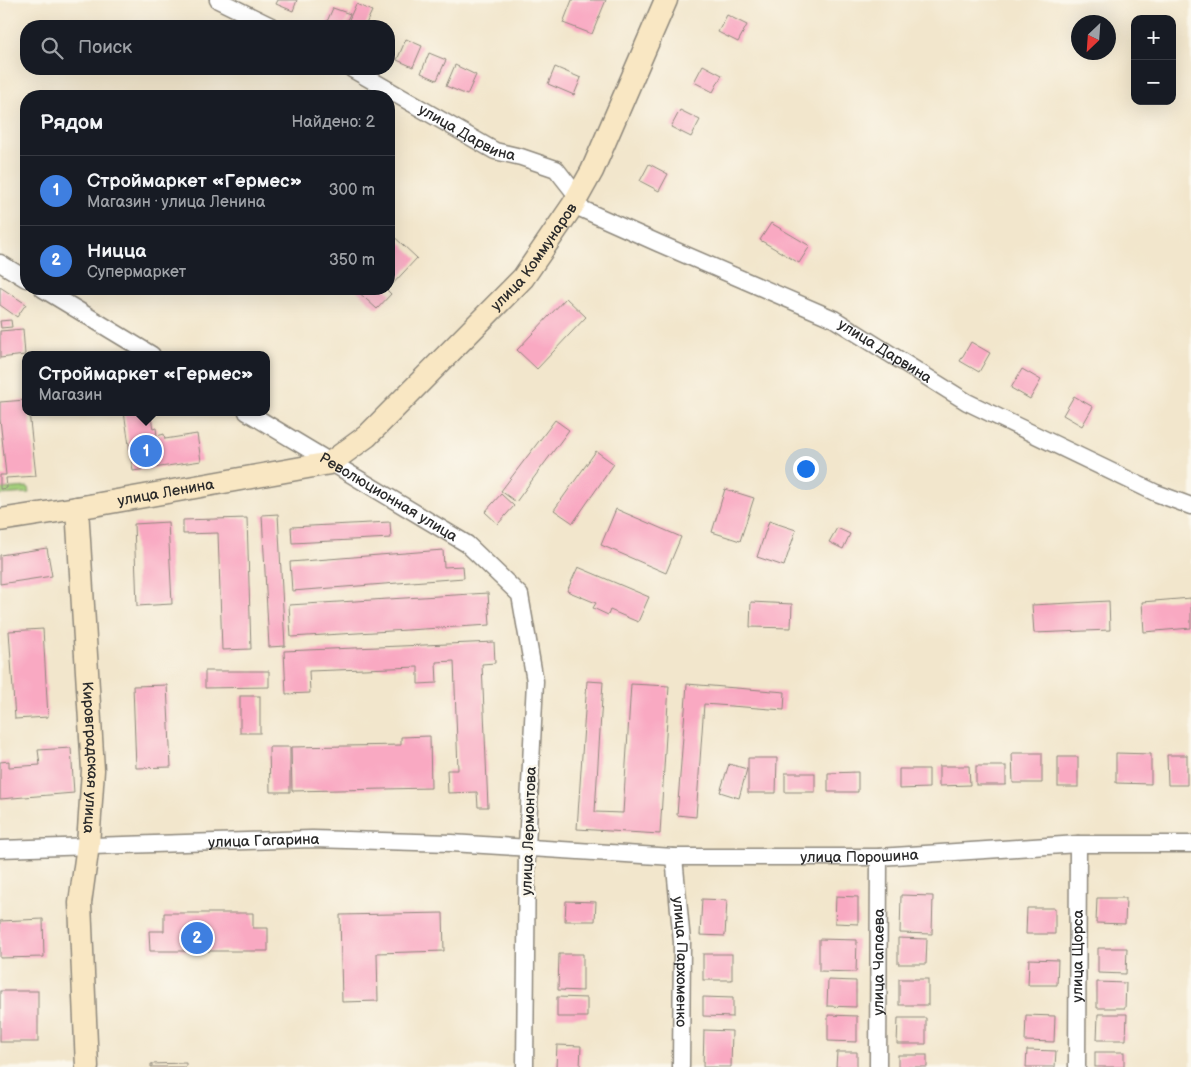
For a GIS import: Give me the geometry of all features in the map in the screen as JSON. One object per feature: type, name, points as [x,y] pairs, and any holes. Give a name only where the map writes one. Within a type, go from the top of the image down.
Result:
[{"type":"main road","name":"улица Коммунаров","points":[[330,462],[367,436],[523,278],[576,201],[592,171],[666,0]]},
{"type":"main road","name":"улица Ленина","points":[[0,520],[289,471],[330,462]]},
{"type":"main road","name":"Кировградская улица","points":[[77,508],[94,770],[88,845],[80,902],[87,1067]]},
{"type":"street","points":[[218,0],[259,20]]},
{"type":"street","name":"улица Дарвина","points":[[362,75],[389,90]]},
{"type":"street","name":"улица Дарвина","points":[[395,94],[495,151],[521,157],[556,169],[576,201],[658,243],[834,319],[967,402],[1156,493],[1191,506]]},
{"type":"street","points":[[0,263],[20,275]]},
{"type":"street","points":[[53,295],[145,351]]},
{"type":"street","name":"Революционная улица","points":[[254,416],[467,544],[520,596]]},
{"type":"street","name":"улица Лермонтова","points":[[520,596],[535,681],[527,847],[525,1067]]},
{"type":"street","name":"улица Гагарина","points":[[0,849],[312,839],[451,842],[527,847]]},
{"type":"street","name":"улица Порошина","points":[[527,847],[674,857],[879,857],[1078,844],[1191,844]]},
{"type":"street","name":"улица Щорса","points":[[1077,1067],[1078,844]]},
{"type":"street","name":"улица Пархоменко","points":[[674,857],[682,942],[681,1067]]},
{"type":"street","name":"улица Чапаева","points":[[878,1067],[879,857]]},
{"type":"green space","points":[[28,487],[29,493],[0,495],[0,489]]},
{"type":"building","points":[[278,0],[297,0],[293,11],[276,4]]},
{"type":"building","points":[[572,0],[606,0],[592,34],[563,23]]},
{"type":"building","points":[[356,4],[372,11],[368,20],[349,20]]},
{"type":"building","points":[[333,8],[350,14],[347,20],[328,20]]},
{"type":"building","points":[[727,15],[747,25],[738,42],[718,32]]},
{"type":"building","points":[[406,39],[422,46],[413,67],[397,60]]},
{"type":"building","points":[[429,53],[446,60],[437,80],[421,73]]},
{"type":"building","points":[[455,65],[476,75],[467,95],[446,86]]},
{"type":"building","points":[[703,65],[722,75],[713,92],[694,82]]},
{"type":"building","points":[[555,67],[581,78],[574,95],[548,84]]},
{"type":"building","points":[[680,110],[700,120],[691,137],[671,127]]},
{"type":"building","points":[[649,164],[668,174],[659,191],[640,181]]},
{"type":"building","points":[[771,223],[810,246],[799,263],[760,240]]},
{"type":"building","points":[[395,238],[417,258],[395,282]]},
{"type":"building","points":[[0,287],[26,304],[17,317],[0,305]]},
{"type":"building","points":[[362,295],[390,295],[377,309]]},
{"type":"building","points":[[566,298],[586,317],[537,369],[517,350]]},
{"type":"building","points":[[11,320],[12,327],[1,328],[0,321]]},
{"type":"building","points":[[23,329],[25,351],[22,351],[22,355],[0,358],[0,331]]},
{"type":"building","points":[[971,342],[990,353],[979,372],[960,361]]},
{"type":"building","points":[[1022,369],[1041,380],[1030,399],[1011,388]]},
{"type":"building","points":[[1074,396],[1093,407],[1082,426],[1063,415]]},
{"type":"building","points":[[22,400],[22,416],[29,416],[36,476],[6,478],[7,488],[0,489],[0,475],[6,475],[0,402]]},
{"type":"building","points":[[125,416],[151,416],[153,429],[156,428],[157,436],[164,434],[165,439],[197,434],[201,461],[133,471]]},
{"type":"building","points":[[555,420],[569,430],[516,502],[501,491]]},
{"type":"building","points":[[596,451],[614,464],[573,523],[554,510]]},
{"type":"building","points":[[725,489],[754,498],[740,541],[712,532]]},
{"type":"building","points":[[501,494],[514,506],[498,524],[485,512]]},
{"type":"building","points":[[616,509],[681,537],[666,573],[601,545]]},
{"type":"building","points":[[278,514],[285,646],[269,647],[262,515]]},
{"type":"building","points":[[247,518],[251,649],[222,650],[218,533],[183,534],[183,520]]},
{"type":"building","points":[[769,521],[796,530],[784,566],[757,557]]},
{"type":"building","points":[[168,522],[172,604],[137,606],[134,524]]},
{"type":"building","points":[[390,522],[391,538],[292,543],[291,527]]},
{"type":"building","points":[[837,528],[850,534],[843,549],[829,542]]},
{"type":"building","points":[[47,548],[52,576],[0,584],[0,555]]},
{"type":"building","points":[[443,550],[444,567],[463,566],[464,578],[292,591],[290,562]]},
{"type":"building","points":[[578,567],[649,597],[638,622],[610,610],[608,615],[593,608],[596,603],[567,591]]},
{"type":"building","points":[[488,593],[490,625],[291,637],[289,605]]},
{"type":"building","points":[[1191,598],[1191,628],[1144,632],[1142,602]]},
{"type":"building","points":[[1109,601],[1110,630],[1034,633],[1032,605]]},
{"type":"building","points":[[751,602],[792,604],[791,628],[750,627]]},
{"type":"building","points":[[43,629],[48,717],[15,719],[9,631]]},
{"type":"building","points":[[494,642],[495,663],[482,664],[488,807],[478,807],[477,792],[448,793],[447,770],[458,770],[454,661],[436,662],[437,683],[418,684],[418,667],[309,671],[310,693],[286,694],[284,651]]},
{"type":"building","points":[[205,671],[269,671],[269,687],[205,688]]},
{"type":"building","points":[[587,681],[603,682],[595,812],[623,813],[631,684],[669,686],[660,834],[577,829]]},
{"type":"building","points":[[687,684],[785,692],[784,710],[704,704],[696,817],[677,815]]},
{"type":"building","points":[[167,685],[171,767],[136,768],[133,686]]},
{"type":"building","points":[[240,696],[260,696],[260,733],[240,733]]},
{"type":"building","points":[[430,736],[431,788],[292,791],[291,747],[401,745],[401,737]]},
{"type":"building","points":[[269,747],[290,747],[290,792],[270,792]]},
{"type":"building","points":[[71,748],[74,793],[0,799],[0,762],[9,761],[9,767],[40,765],[38,750]]},
{"type":"building","points":[[1012,753],[1042,753],[1042,783],[1013,783]]},
{"type":"building","points":[[1116,753],[1151,754],[1151,784],[1116,783]]},
{"type":"building","points":[[1167,755],[1187,755],[1187,785],[1168,785]]},
{"type":"building","points":[[1058,757],[1078,757],[1078,787],[1058,787]]},
{"type":"building","points":[[748,758],[777,758],[776,793],[748,793]]},
{"type":"building","points":[[729,764],[747,769],[739,798],[720,792]]},
{"type":"building","points":[[939,766],[969,766],[970,785],[939,786]]},
{"type":"building","points":[[976,766],[1006,766],[1006,785],[976,785]]},
{"type":"building","points":[[899,769],[929,769],[929,788],[899,789]]},
{"type":"building","points":[[858,772],[858,792],[828,792],[828,773]]},
{"type":"building","points":[[785,773],[815,773],[815,792],[785,792]]},
{"type":"building","points":[[901,895],[933,896],[932,934],[900,933]]},
{"type":"building","points":[[836,896],[858,897],[858,924],[835,923]]},
{"type":"building","points":[[1097,898],[1126,898],[1125,924],[1096,923]]},
{"type":"building","points":[[702,899],[727,900],[725,936],[700,935]]},
{"type":"building","points":[[566,901],[596,902],[595,921],[565,921]]},
{"type":"building","points":[[1027,908],[1055,908],[1055,934],[1026,934]]},
{"type":"building","points":[[164,913],[253,913],[253,928],[268,928],[268,951],[150,951],[149,931],[164,931]]},
{"type":"building","points":[[443,913],[444,951],[377,953],[378,1001],[342,1002],[340,915]]},
{"type":"building","points":[[43,919],[44,957],[0,958],[0,921]]},
{"type":"building","points":[[898,938],[927,939],[926,964],[898,964]]},
{"type":"building","points":[[819,939],[857,940],[856,972],[819,971]]},
{"type":"building","points":[[1098,948],[1127,948],[1126,974],[1098,973]]},
{"type":"building","points":[[559,954],[583,954],[583,991],[558,990]]},
{"type":"building","points":[[703,954],[732,954],[732,980],[703,980]]},
{"type":"building","points":[[1029,959],[1058,960],[1057,985],[1028,985]]},
{"type":"building","points":[[899,979],[928,979],[928,1005],[899,1005]]},
{"type":"building","points":[[828,980],[856,981],[856,1007],[827,1006]]},
{"type":"building","points":[[1097,982],[1126,983],[1125,1008],[1097,1008]]},
{"type":"building","points":[[0,991],[38,991],[38,1042],[0,1042]]},
{"type":"building","points":[[557,997],[587,998],[587,1017],[557,1017]]},
{"type":"building","points":[[703,997],[733,998],[733,1017],[703,1016]]},
{"type":"building","points":[[1098,1014],[1127,1014],[1126,1040],[1097,1040]]},
{"type":"building","points":[[828,1015],[857,1016],[857,1042],[828,1041]]},
{"type":"building","points":[[1026,1015],[1055,1016],[1054,1042],[1025,1041]]},
{"type":"building","points":[[898,1018],[926,1018],[926,1044],[897,1044]]},
{"type":"building","points":[[704,1030],[732,1031],[731,1067],[703,1067]]},
{"type":"building","points":[[557,1045],[581,1046],[580,1067],[556,1067]]},
{"type":"building","points":[[1027,1050],[1056,1051],[1055,1067],[1026,1067]]},
{"type":"building","points":[[837,1052],[857,1052],[857,1067],[836,1067]]},
{"type":"building","points":[[1095,1052],[1124,1052],[1124,1067],[1095,1067]]},
{"type":"building","points":[[898,1055],[927,1055],[927,1067],[898,1067]]},
{"type":"building","points":[[186,1063],[186,1067],[151,1067],[151,1064]]},
{"type":"place","name":"Строймаркет «Гермес»","points":[[146,451]]},
{"type":"place","name":"Ницца","points":[[197,938]]}]
